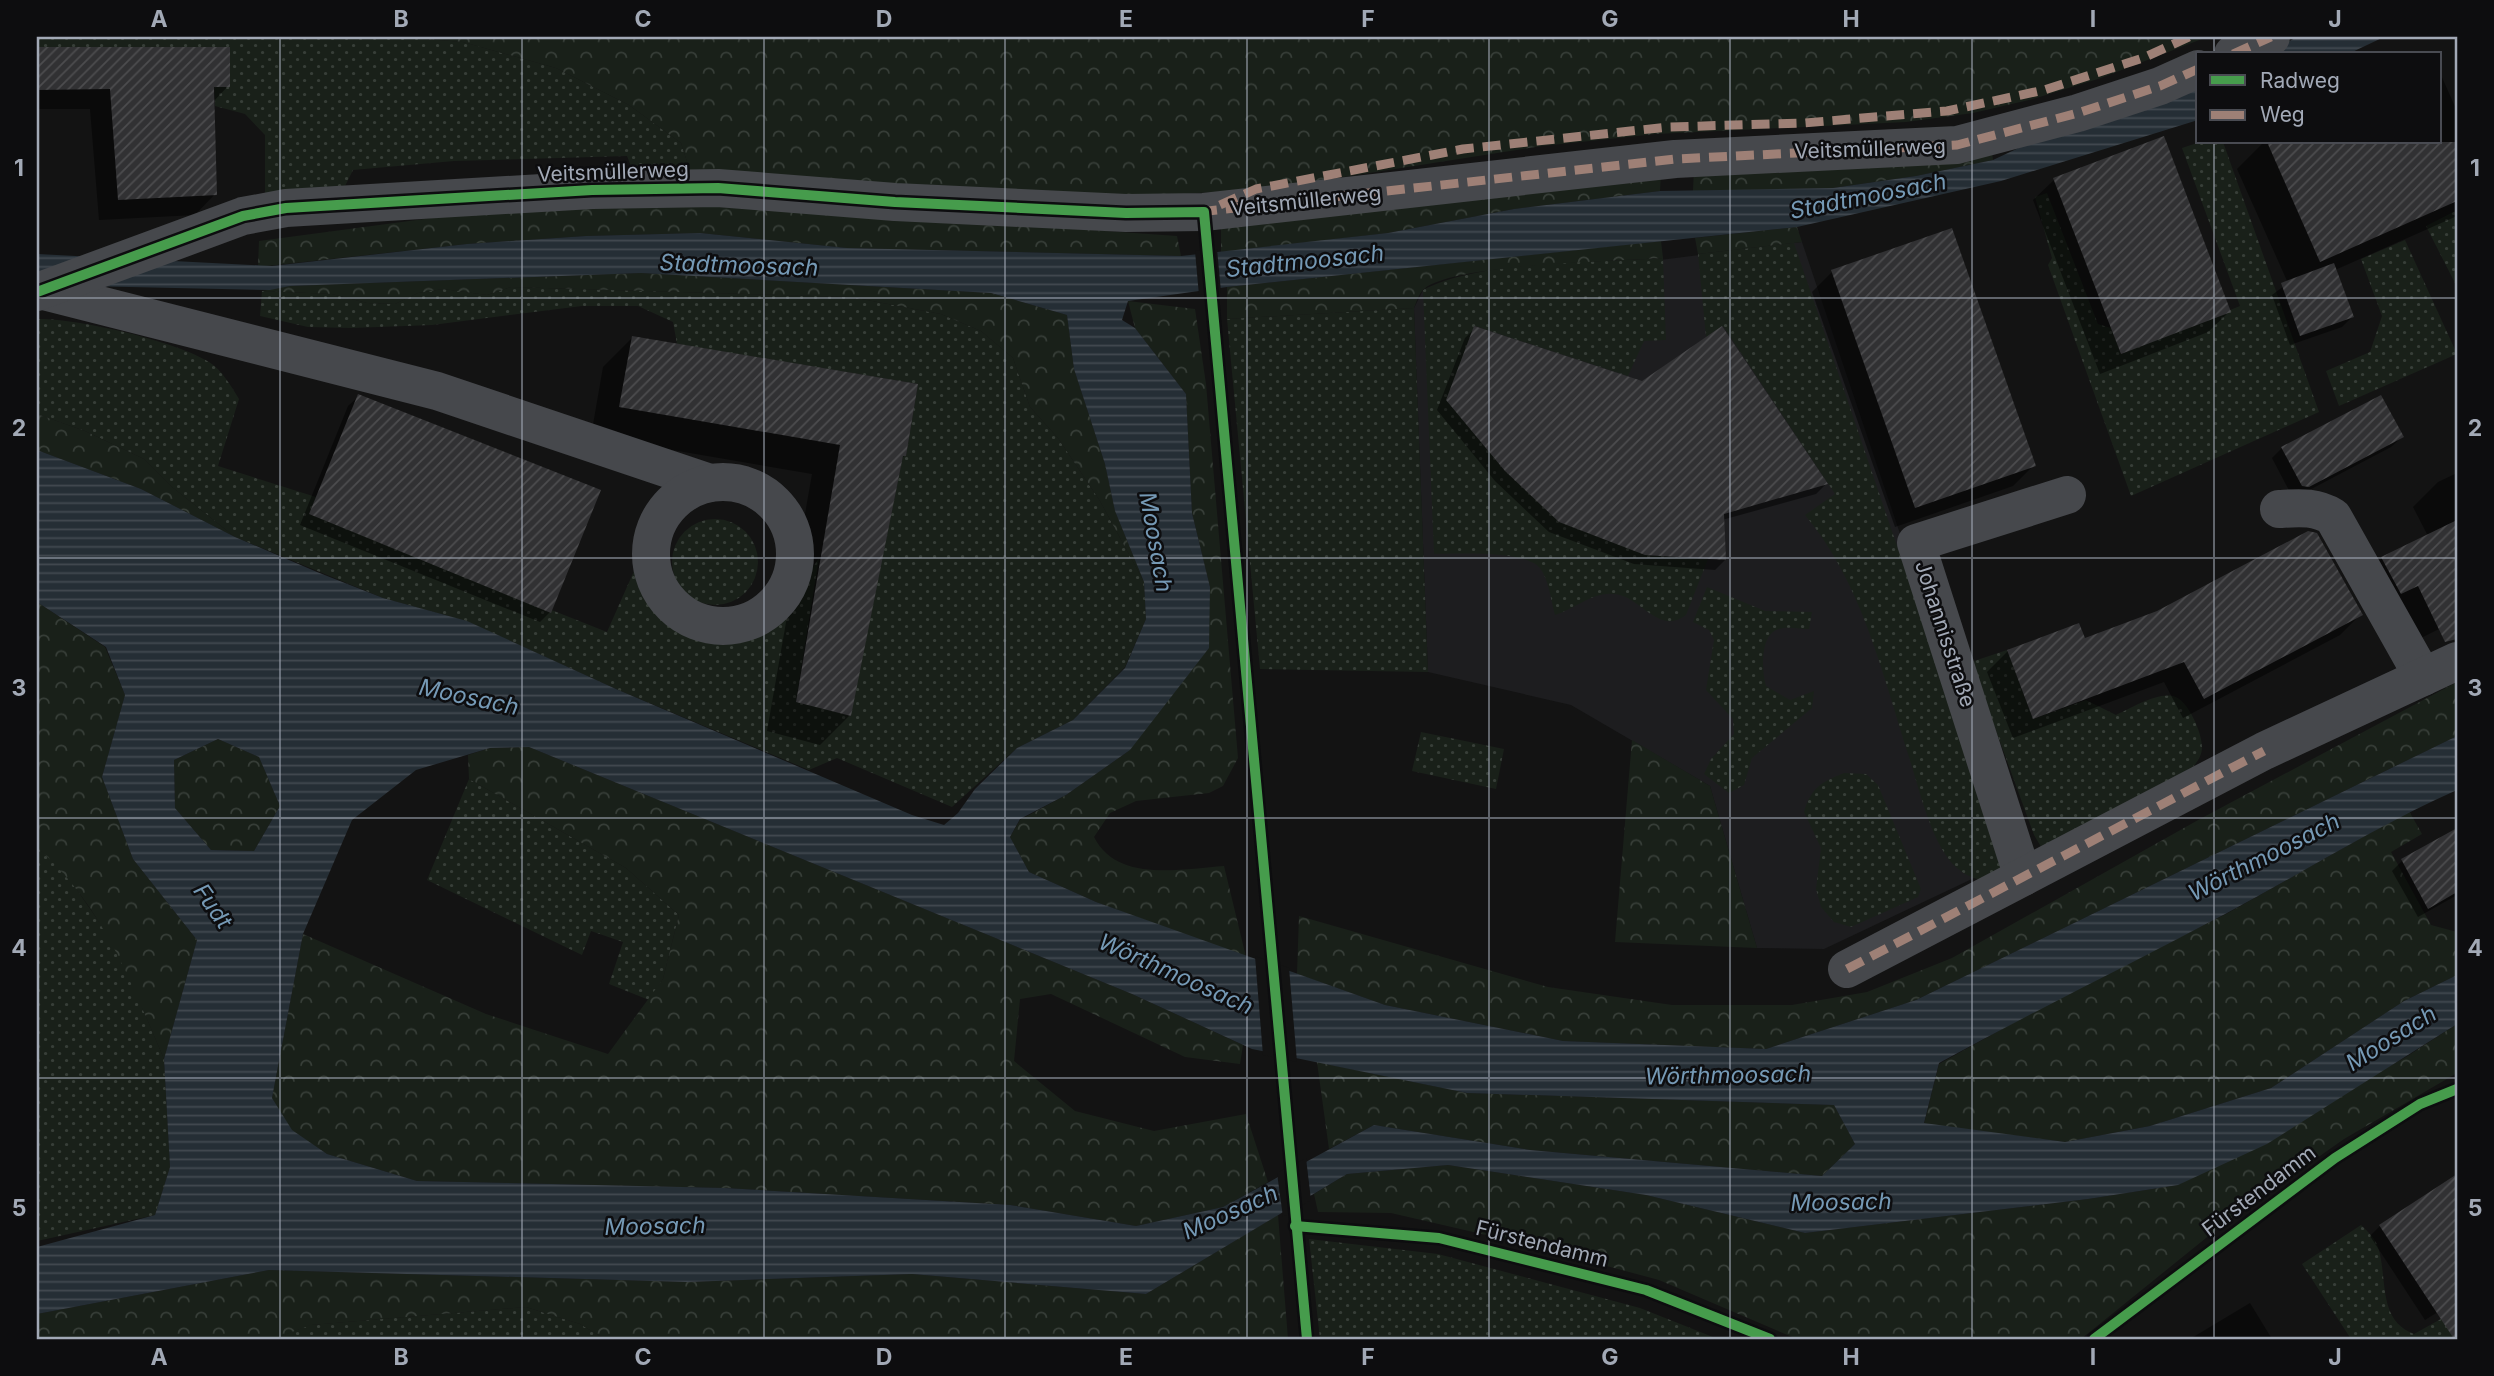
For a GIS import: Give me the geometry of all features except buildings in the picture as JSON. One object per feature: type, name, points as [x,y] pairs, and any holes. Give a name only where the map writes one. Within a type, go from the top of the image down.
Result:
[{"type":"street","points":[[2237,52],[2271,37]]},
{"type":"street","name":"Veitsmüllerweg","points":[[40,291],[243,216],[286,208],[592,190],[718,188],[895,202],[1126,213],[1204,212],[1675,159],[1957,145],[2078,113],[2160,86],[2196,70]]},
{"type":"street","points":[[40,291],[437,391],[710,483]]},
{"type":"street","name":"Johannisstraße","points":[[2023,877],[1916,543],[2067,495]]},
{"type":"street","points":[[2279,509],[2322,510],[2333,517],[2423,677]]},
{"type":"street","points":[[1847,969],[2264,751],[2457,661]]},
{"type":"shaded area","points":[[1802,242],[2010,861],[1824,949],[1757,948],[1710,786],[1571,705],[1428,672],[1414,308],[1423,290]]},
{"type":"green space","points":[[37,37],[403,37],[463,42],[556,68],[629,105],[681,143],[690,171],[634,174],[627,156],[454,161],[353,170],[344,188],[265,194],[265,135],[245,114],[215,106],[214,47],[37,47]]},
{"type":"green space","points":[[403,37],[2207,37],[2101,78],[2033,99],[1973,113],[1906,122],[1656,134],[1542,146],[1266,189],[1093,199],[690,171],[681,143],[629,105],[556,68],[463,42]]},
{"type":"green space","points":[[1991,143],[1993,160],[1916,176],[1833,188],[1693,191],[1694,169]]},
{"type":"green space","points":[[2196,143],[2224,144],[2319,412],[2131,496],[2048,265],[2052,258],[2035,197],[2047,193],[2098,324],[2111,328],[2121,354],[2240,306],[2182,148]]},
{"type":"green space","points":[[1661,171],[1660,191],[1514,209],[1388,233],[1221,252],[1221,229]]},
{"type":"green space","points":[[735,205],[1177,236],[1181,256],[847,248],[700,233],[586,236],[467,244],[258,267],[259,241],[492,210]]},
{"type":"green space","points":[[2457,210],[2457,287],[2426,226]]},
{"type":"green space","points":[[1797,227],[1802,242],[1698,254],[1695,238]]},
{"type":"green space","points":[[2405,240],[2457,354],[2339,406],[2326,371],[2370,352],[2382,316],[2361,259]]},
{"type":"green space","points":[[1661,241],[1663,258],[1538,265],[1467,274],[1441,281],[1422,291],[1414,308],[1227,319],[1227,287]]},
{"type":"green space","points":[[1794,243],[2011,881],[1982,880],[1963,873],[1940,846],[1927,816],[1879,661],[1856,599],[1825,541],[1805,515],[1835,494],[1723,326],[1706,337],[1698,254]]},
{"type":"green space","points":[[1663,258],[1666,340],[1644,341],[1628,376],[1475,326],[1462,359],[1487,368],[1446,399],[1505,471],[1645,555],[1708,559],[1686,615],[1677,620],[1661,619],[1623,596],[1605,594],[1555,615],[1546,578],[1532,562],[1490,554],[1434,554],[1423,290],[1447,280],[1507,268]]},
{"type":"green space","points":[[641,273],[991,293],[1067,315],[1074,369],[1105,464],[1115,511],[1144,582],[1100,501],[1058,438],[1030,407],[1013,358],[981,331],[941,314],[851,297],[511,287],[487,295],[443,289],[418,293],[395,304],[367,303],[332,294],[262,291],[289,286]]},
{"type":"green space","points":[[511,287],[851,297],[941,314],[981,331],[1013,358],[1030,407],[1058,438],[1100,501],[1144,582],[1146,619],[1125,667],[1073,720],[1017,748],[952,807],[837,758],[809,770],[616,689],[466,621],[383,598],[235,537],[172,487],[144,459],[85,431],[37,414],[37,319],[76,322],[174,346],[214,365],[239,399],[218,466],[316,497],[309,514],[607,632],[634,571],[656,605],[686,632],[702,640],[721,643],[740,640],[761,630],[778,615],[819,558],[796,701],[850,716],[903,456],[906,456],[918,384],[677,344],[673,322],[638,306],[582,306],[432,325],[352,328],[308,327],[260,316],[262,291],[332,294],[367,303],[395,304],[418,293],[443,289],[487,295]]},
{"type":"green space","points":[[1128,301],[1195,309],[1206,384],[1238,758],[1223,786],[1209,793],[1136,801],[1110,813],[1094,837],[1104,852],[1134,867],[1170,870],[1224,866],[1246,957],[1096,902],[1029,872],[1010,837],[1020,820],[1066,795],[1130,750],[1210,587],[1192,513],[1186,394],[1135,328]]},
{"type":"green space","points":[[1414,308],[1428,672],[1260,669],[1227,319]]},
{"type":"green space","points":[[37,414],[85,431],[144,459],[172,487],[235,537],[141,489],[37,450]]},
{"type":"green space","points":[[715,519],[731,523],[745,532],[754,546],[758,562],[754,578],[745,592],[731,601],[715,605],[699,601],[685,592],[676,578],[672,562],[676,546],[685,532],[699,523]]},
{"type":"green space","points":[[1707,587],[1765,611],[1812,612],[1809,629],[1786,628],[1773,632],[1765,646],[1763,663],[1766,686],[1790,700],[1814,691],[1812,708],[1752,758],[1744,785],[1729,793],[1704,774],[1711,759],[1734,734],[1733,719],[1706,690],[1714,640],[1709,630],[1693,622]]},
{"type":"green space","points":[[37,602],[105,647],[125,695],[102,777],[133,859],[197,940],[164,1059],[113,945],[80,894],[37,847]]},
{"type":"green space","points":[[2007,650],[2033,719],[2086,700],[2116,715],[2151,699],[2173,696],[2184,703],[2197,726],[2202,747],[2198,760],[2193,767],[2043,850],[2034,835],[1971,662]]},
{"type":"green space","points":[[2457,682],[2457,736],[1916,1000],[1766,1049],[1563,1041],[1385,1005],[1297,974],[1299,916],[1548,987],[1672,1005],[1792,1005],[1867,992],[1952,958],[2200,819]]},
{"type":"green space","points":[[1421,732],[1504,749],[1496,789],[1412,771]]},
{"type":"green space","points":[[218,739],[259,757],[280,806],[254,851],[211,850],[175,808],[174,760]]},
{"type":"green space","points":[[1632,740],[1710,786],[1757,948],[1615,942]]},
{"type":"green space","points":[[529,747],[1132,994],[1243,1045],[1240,1064],[1185,1057],[1051,994],[1020,999],[1014,1061],[1075,1111],[1154,1131],[1246,1114],[1268,1182],[1223,1207],[1136,1226],[1010,1205],[725,1188],[417,1181],[327,1154],[291,1130],[272,1098],[303,934],[486,1014],[608,1054],[663,979],[679,915],[626,868],[469,779],[468,755],[490,748]]},
{"type":"green space","points":[[1844,773],[1866,774],[1878,785],[1921,889],[1918,897],[1851,927],[1834,922],[1821,907],[1816,889],[1821,848],[1804,812],[1818,787]]},
{"type":"green space","points":[[469,779],[626,868],[679,915],[663,979],[649,1000],[609,984],[623,942],[591,931],[582,955],[427,880]]},
{"type":"green space","points":[[2409,811],[2422,834],[2391,852],[2431,925],[2457,932],[2457,975],[2404,1001],[2271,1088],[2150,1126],[2065,1142],[1924,1124],[1939,1064],[2053,1001],[2228,913]]},
{"type":"green space","points":[[37,847],[64,871],[117,948],[164,1059],[170,1167],[155,1215],[37,1241]]},
{"type":"green space","points":[[2457,1024],[2457,1073],[2344,1139],[2227,1221],[2081,1339],[1797,1339],[1659,1280],[1521,1243],[1391,1213],[1318,1212],[1314,1194],[1347,1174],[1448,1165],[1646,1195],[1805,1233],[2088,1199],[2178,1185],[2406,1057]]},
{"type":"green space","points":[[1317,1062],[1467,1093],[1834,1105],[1855,1144],[1822,1176],[1530,1150],[1374,1125],[1329,1149]]},
{"type":"green space","points":[[1278,1215],[1288,1339],[605,1339],[580,1324],[526,1307],[311,1325],[273,1339],[37,1339],[37,1314],[269,1270],[687,1282],[912,1274],[1146,1294]]},
{"type":"green space","points":[[2361,1225],[2377,1244],[2386,1297],[2394,1319],[2402,1328],[2414,1334],[2457,1310],[2457,1339],[2351,1339],[2302,1264]]},
{"type":"green space","points":[[1309,1239],[1438,1254],[1640,1308],[1718,1339],[1320,1339]]},
{"type":"green space","points":[[526,1307],[580,1324],[605,1339],[273,1339],[310,1325]]},
{"type":"water","points":[[2297,37],[2384,37],[2352,52],[2270,52]]},
{"type":"water","points":[[2196,85],[2196,121],[2001,181],[1797,227],[1227,287],[1128,301],[1122,320],[1135,328],[1186,394],[1192,513],[1210,587],[1209,648],[1130,750],[1066,795],[1020,819],[1010,837],[1029,872],[1096,902],[1385,1005],[1563,1041],[1766,1049],[1916,1000],[2457,736],[2457,790],[2399,818],[2227,913],[1939,1063],[1924,1123],[2065,1142],[2150,1126],[2271,1088],[2404,1001],[2457,975],[2457,1024],[2267,1144],[2178,1185],[2088,1199],[1805,1233],[1646,1195],[1448,1165],[1347,1174],[1146,1294],[912,1274],[687,1282],[269,1270],[37,1314],[37,1247],[155,1215],[170,1167],[164,1059],[197,940],[133,859],[102,777],[125,695],[106,647],[37,602],[37,450],[141,489],[235,537],[317,572],[383,598],[467,621],[616,689],[912,815],[944,825],[958,813],[975,789],[1017,748],[1073,720],[1125,668],[1146,619],[1144,582],[1115,511],[1105,464],[1074,369],[1067,315],[991,293],[641,273],[290,286],[270,290],[37,285],[37,254],[272,266],[467,244],[586,236],[700,233],[847,248],[1181,256],[1388,233],[1514,209],[1660,191],[1833,188],[1916,176],[1993,160],[2080,119]],"holes":[[[218,739],[259,757],[280,806],[254,851],[211,850],[175,808],[174,760]],[[529,747],[1132,994],[1252,1049],[1467,1093],[1834,1105],[1855,1144],[1822,1176],[1530,1150],[1374,1125],[1223,1207],[1136,1226],[1010,1205],[725,1188],[417,1181],[327,1154],[292,1130],[272,1098],[303,934],[352,820],[416,770],[490,748]]]},
{"type":"pier","points":[[1217,249],[1221,292],[1199,295],[1195,251]]},
{"type":"pier","points":[[1255,956],[1289,968],[1297,1062],[1263,1055]]},
{"type":"pier","points":[[1306,1158],[1311,1200],[1283,1217],[1277,1173]]},
{"type":"marked path","points":[[1220,205],[1256,189],[1463,149],[1668,127],[1804,123],[1947,111],[2044,90],[2143,58],[2189,37]]},
{"type":"marked path","points":[[2237,52],[2271,37]]},
{"type":"marked path","points":[[1199,212],[1675,159],[1957,145],[2078,113],[2160,86],[2196,70]]},
{"type":"marked path","points":[[1847,969],[2264,751]]},
{"type":"cycle path","points":[[37,292],[243,216],[286,208],[592,190],[718,188],[895,202],[1126,213],[1204,212],[1307,1339]]},
{"type":"cycle path","name":"Fürstendamm","points":[[2094,1339],[2335,1158],[2420,1104],[2457,1089]]},
{"type":"cycle path","name":"Fürstendamm","points":[[1295,1226],[1439,1238],[1646,1290],[1770,1339]]},
{"type":"water label","name":"Stadtmoosach","points":[[1868,196]]},
{"type":"water label","name":"Stadtmoosach","points":[[1305,261]]},
{"type":"water label","name":"Stadtmoosach","points":[[739,265]]},
{"type":"water label","name":"Moosach","points":[[1156,542]]},
{"type":"water label","name":"Moosach","points":[[469,697]]},
{"type":"water label","name":"Wörthmoosach","points":[[2264,857]]},
{"type":"water label","name":"Fudt","points":[[213,906]]},
{"type":"water label","name":"Wörthmoosach","points":[[1176,974]]},
{"type":"water label","name":"Moosach","points":[[2391,1038]]},
{"type":"water label","name":"Wörthmoosach","points":[[1728,1075]]},
{"type":"water label","name":"Moosach","points":[[1841,1202]]},
{"type":"water label","name":"Moosach","points":[[1230,1212]]},
{"type":"water label","name":"Moosach","points":[[655,1226]]}]
